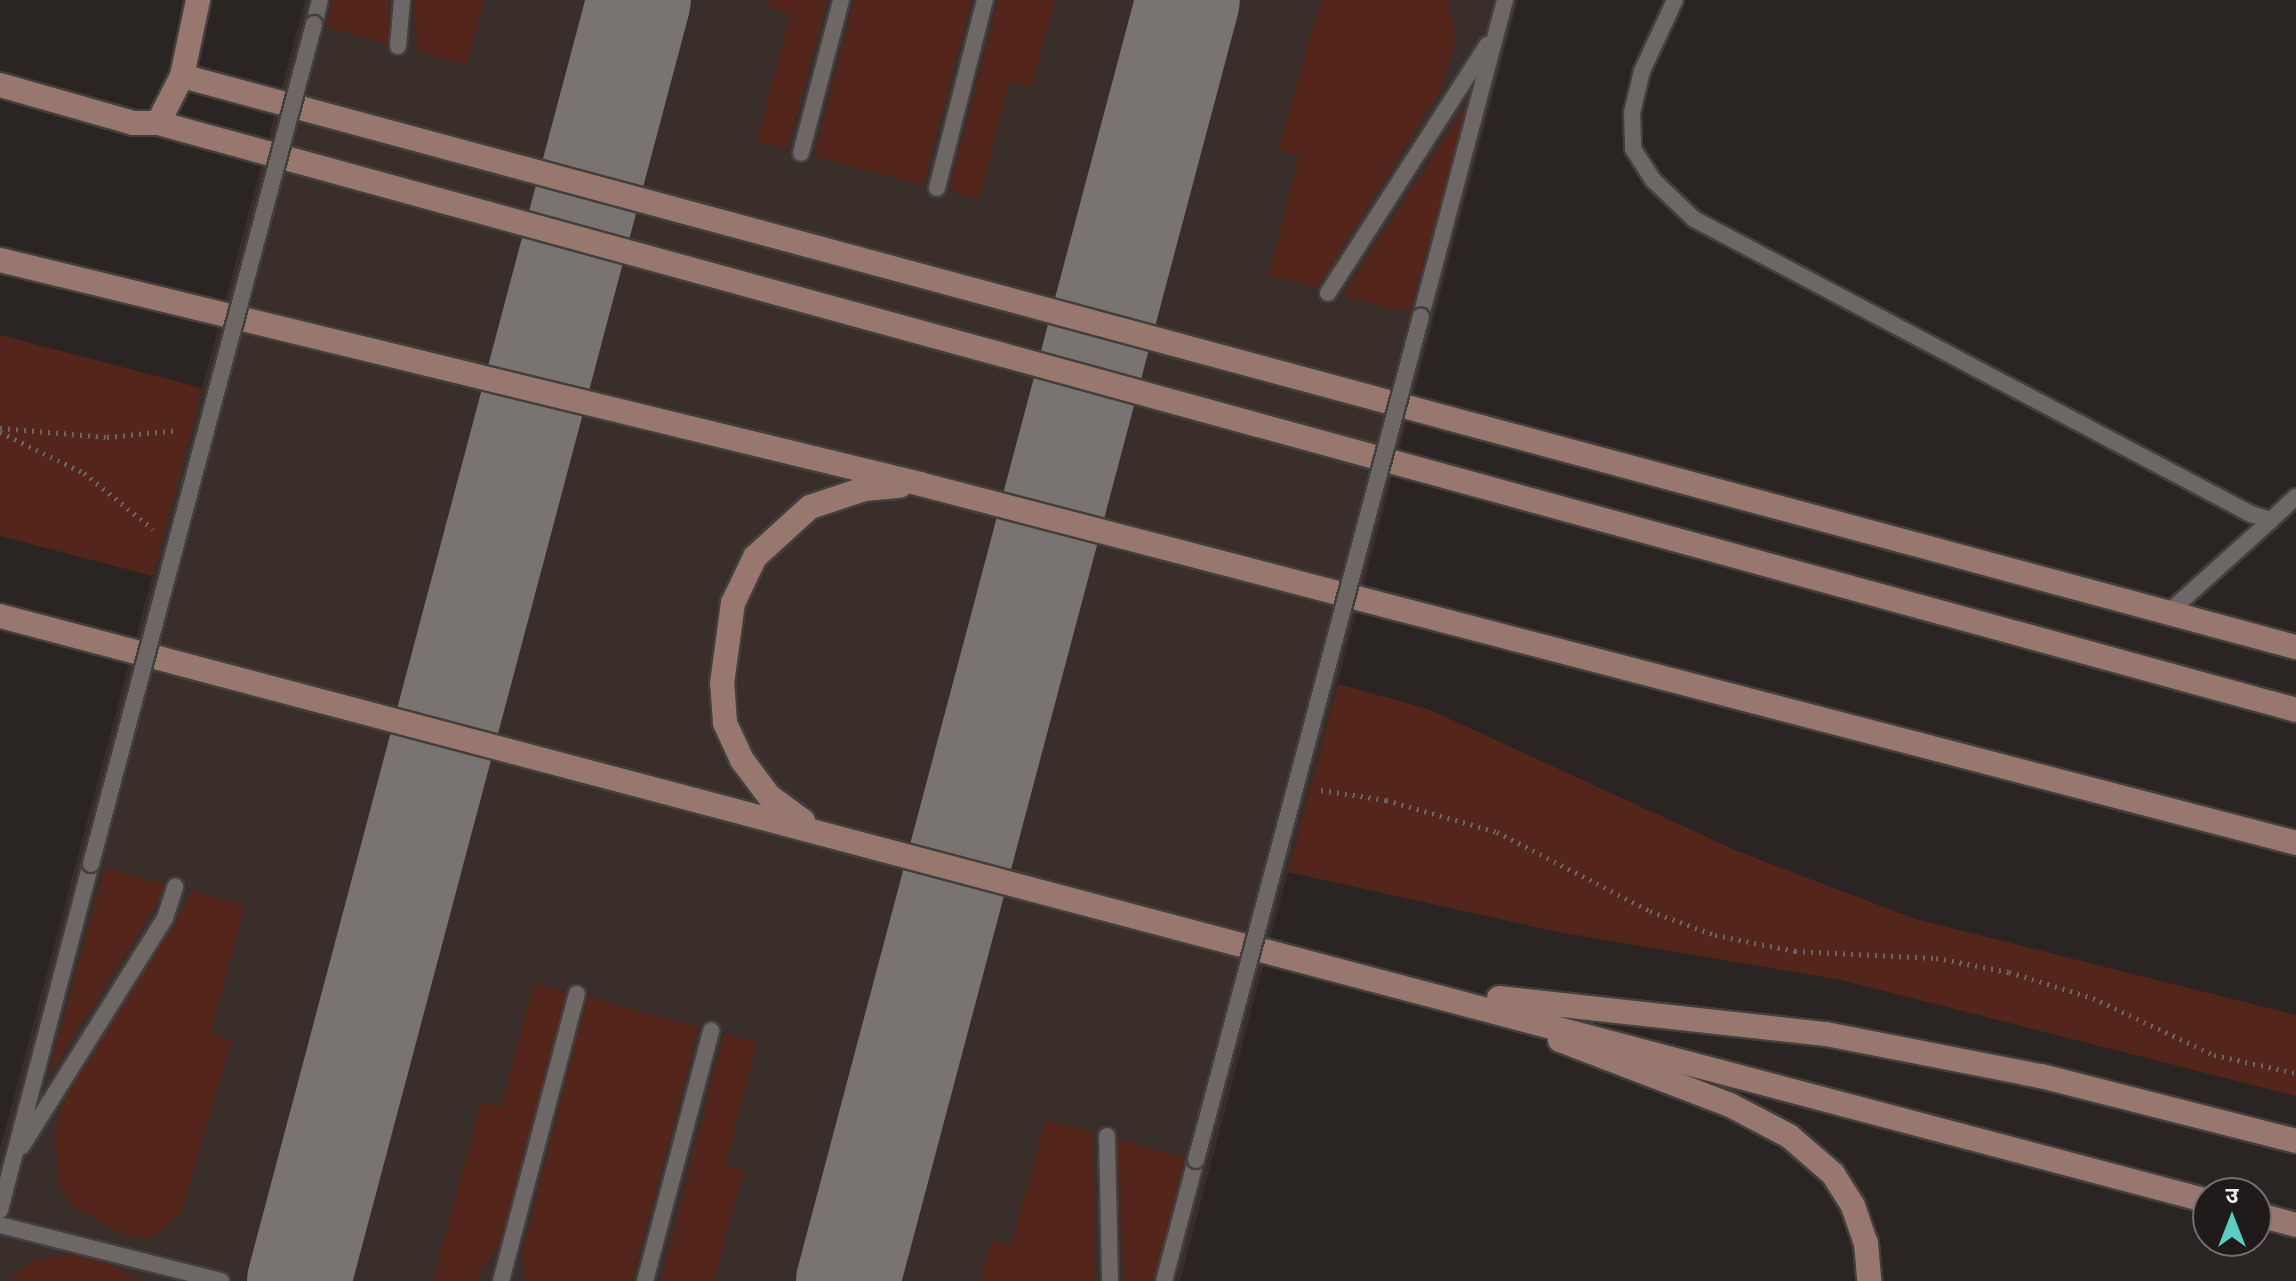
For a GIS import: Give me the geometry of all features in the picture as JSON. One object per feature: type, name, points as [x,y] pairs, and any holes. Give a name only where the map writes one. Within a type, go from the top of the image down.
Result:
[{"type":"main road","points":[[158,123],[182,76],[198,0]]},
{"type":"main road","points":[[182,76],[2296,647]]},
{"type":"main road","points":[[0,85],[133,123],[158,123],[2296,710]]},
{"type":"main road","points":[[0,260],[920,484],[2296,843]]},
{"type":"main road","points":[[814,830],[769,796],[742,760],[725,723],[722,684],[733,603],[755,557],[810,507],[864,489],[920,484]]},
{"type":"main road","points":[[0,616],[1437,993],[2192,1197]]},
{"type":"main road","points":[[1437,993],[1650,1011],[1826,1034],[2011,1070],[2296,1141]]},
{"type":"main road","points":[[1437,993],[1730,1105],[1789,1136],[1833,1174],[1853,1206],[1866,1243],[1869,1281]]},
{"type":"main road","points":[[2272,1218],[2296,1225]]},
{"type":"lane","points":[[0,1210],[320,0]]},
{"type":"lane","points":[[398,46],[402,0]]},
{"type":"lane","points":[[801,153],[841,0]]},
{"type":"lane","points":[[937,188],[985,0]]},
{"type":"lane","points":[[1164,1281],[1505,0]]},
{"type":"lane","points":[[1675,0],[1642,71],[1632,113],[1633,149],[1653,180],[1694,219],[2251,514],[2271,520]]},
{"type":"lane","points":[[1328,293],[1497,31]]},
{"type":"lane","points":[[2169,612],[2296,497]]},
{"type":"lane","points":[[13,1161],[165,918],[175,887]]},
{"type":"lane","points":[[501,1281],[577,994]]},
{"type":"lane","points":[[645,1281],[711,1031]]},
{"type":"lane","points":[[1107,1136],[1103,1161],[1110,1281]]},
{"type":"lane","points":[[0,1225],[221,1281]]},
{"type":"path","points":[[0,430],[107,437],[192,428]]},
{"type":"path","points":[[0,430],[84,473],[162,538]]},
{"type":"path","points":[[1310,789],[1386,800],[1497,832],[1650,911],[1715,935],[1795,951],[1936,958],[2009,972],[2093,998],[2214,1055],[2296,1073]]},
{"type":"shaded area","points":[[305,0],[1518,0],[1180,1281],[0,1281],[0,1149]]},
{"type":"shaded area","points":[[333,0],[388,0],[390,45],[326,27]]},
{"type":"shaded area","points":[[414,0],[484,0],[467,65],[417,51]]},
{"type":"shaded area","points":[[770,0],[827,0],[787,149],[757,141],[790,14],[768,7]]},
{"type":"shaded area","points":[[854,0],[971,0],[923,185],[814,156]]},
{"type":"shaded area","points":[[998,0],[1055,0],[1031,87],[1009,81],[979,200],[949,191]]},
{"type":"shaded area","points":[[1321,0],[1447,0],[1456,38],[1440,91],[1317,288],[1269,276],[1299,156],[1278,150]]},
{"type":"shaded area","points":[[1471,97],[1409,313],[1343,295]]},
{"type":"shaded area","points":[[0,335],[202,388],[153,576],[0,536]]},
{"type":"shaded area","points":[[1338,684],[1428,709],[1737,851],[1915,919],[2296,1015],[2296,1096],[1841,980],[1559,932],[1288,872]]},
{"type":"shaded area","points":[[105,868],[169,885],[48,1076]]},
{"type":"shaded area","points":[[193,891],[245,905],[211,1033],[232,1040],[181,1213],[151,1238],[125,1236],[74,1207],[58,1184],[55,1128],[65,1099]]},
{"type":"shaded area","points":[[534,983],[567,992],[507,1222],[496,1251],[474,1281],[433,1281],[481,1102],[501,1107]]},
{"type":"shaded area","points":[[587,997],[699,1027],[632,1281],[524,1281],[523,1250]]},
{"type":"shaded area","points":[[724,1034],[757,1042],[725,1166],[744,1171],[714,1281],[661,1281]]},
{"type":"shaded area","points":[[1045,1120],[1093,1132],[1095,1281],[980,1281],[991,1240],[1011,1246]]},
{"type":"shaded area","points":[[1117,1139],[1186,1158],[1154,1281],[1124,1281]]},
{"type":"shaded area","points":[[70,1254],[110,1265],[140,1281],[7,1281],[33,1260]]},
{"type":"taxiway","points":[[299,1281],[639,0]]},
{"type":"taxiway","points":[[848,1281],[1188,0]]}]
